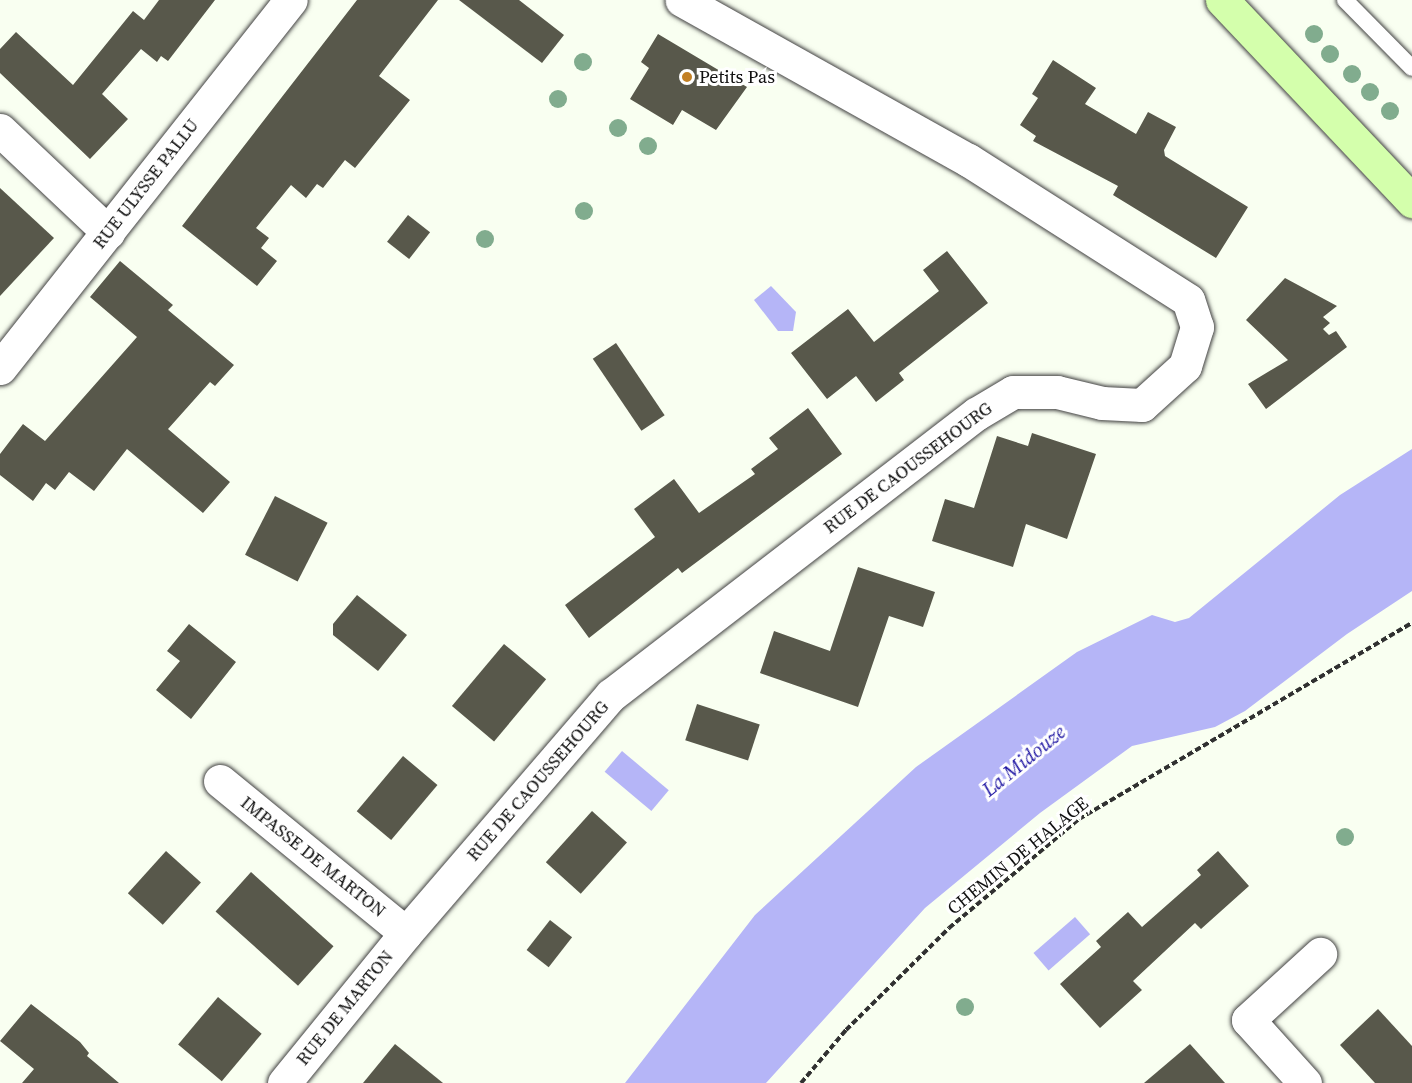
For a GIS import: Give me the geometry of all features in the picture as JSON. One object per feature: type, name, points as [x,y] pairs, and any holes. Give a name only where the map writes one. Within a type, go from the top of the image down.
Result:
[{"type":"main road","points":[[1222,0],[1412,201]]},
{"type":"street","name":"RUE ULYSSE PALLU","points":[[0,368],[291,0]]},
{"type":"street","name":"RUE DE CAOUSSEHOURG","points":[[406,933],[611,695],[976,414],[1013,392],[1057,392],[1102,403],[1142,405],[1185,366],[1197,327],[1188,300],[1178,293],[968,160],[682,0]]},
{"type":"street","points":[[0,130],[108,232]]},
{"type":"street","name":"IMPASSE DE MARTON","points":[[220,781],[406,933]]},
{"type":"street","name":"RUE DE MARTON","points":[[284,1083],[406,933]]},
{"type":"street","points":[[1305,1083],[1248,1020],[1320,954]]},
{"type":"lane","points":[[1345,0],[1412,68]]},
{"type":"path","name":"CHEMIN DE HALAGE","points":[[801,1083],[846,1030],[949,928],[1079,819],[1412,623]]},
{"type":"water","points":[[771,286],[796,312],[793,331],[778,331],[754,300]]},
{"type":"water","name":"La Midouze","points":[[1412,449],[1412,591],[1347,634],[1245,711],[1215,727],[1132,746],[1040,813],[925,908],[766,1083],[625,1083],[755,915],[916,767],[1077,652],[1152,615],[1175,622],[1189,618],[1340,495]]},
{"type":"water","points":[[622,751],[669,790],[651,811],[605,772]]},
{"type":"water","points":[[1075,917],[1090,934],[1049,970],[1033,953]]},
{"type":"building","points":[[159,0],[215,0],[168,61],[161,56],[157,62],[141,49],[102,94],[128,119],[90,159],[0,73],[0,49],[16,32],[73,85],[133,11],[144,20]]},
{"type":"building","points":[[357,0],[438,0],[379,76],[410,100],[355,168],[345,160],[323,188],[317,184],[306,198],[291,185],[256,228],[269,238],[261,248],[277,261],[257,286],[182,226]]},
{"type":"building","points":[[459,0],[519,0],[564,35],[542,63]]},
{"type":"building","name":"Petits Pas","points":[[658,34],[747,87],[716,130],[682,110],[673,125],[630,99],[649,68],[641,62]]},
{"type":"building","points":[[1053,60],[1096,88],[1085,104],[1136,134],[1148,112],[1176,127],[1164,150],[1165,156],[1248,207],[1216,258],[1113,195],[1118,186],[1033,141],[1036,136],[1020,125],[1038,98],[1032,94]]},
{"type":"building","points":[[0,188],[54,238],[0,296]]},
{"type":"building","points":[[408,215],[430,232],[409,259],[387,242]]},
{"type":"building","points":[[947,251],[988,303],[899,373],[904,380],[876,402],[856,376],[827,399],[791,353],[848,309],[874,342],[939,291],[923,270]]},
{"type":"building","points":[[120,261],[173,305],[168,310],[234,365],[215,386],[210,382],[168,429],[230,482],[203,513],[127,449],[94,491],[69,472],[55,490],[46,483],[33,501],[0,475],[0,454],[23,424],[45,441],[137,337],[90,297]]},
{"type":"building","points":[[1285,278],[1337,306],[1323,317],[1330,323],[1323,329],[1329,335],[1336,331],[1347,347],[1266,409],[1248,384],[1288,360],[1246,320]]},
{"type":"building","points":[[616,343],[665,415],[641,431],[593,359]]},
{"type":"building","points":[[808,408],[842,454],[682,573],[678,568],[589,638],[565,605],[655,537],[634,509],[674,479],[699,513],[755,474],[751,469],[778,449],[769,438]]},
{"type":"building","points":[[1032,433],[1096,454],[1067,539],[1026,524],[1013,567],[932,541],[945,499],[974,508],[997,436],[1028,446]]},
{"type":"building","points":[[275,496],[328,523],[298,582],[245,555]]},
{"type":"building","points":[[858,567],[935,592],[923,627],[889,616],[858,707],[760,673],[774,631],[830,651]]},
{"type":"building","points":[[357,595],[407,635],[378,671],[333,635],[333,624]]},
{"type":"building","points":[[189,624],[236,662],[191,719],[156,690],[180,661],[167,651]]},
{"type":"building","points":[[504,644],[546,679],[494,741],[452,706]]},
{"type":"building","points":[[697,704],[760,724],[748,761],[685,740]]},
{"type":"building","points":[[403,756],[437,785],[391,840],[357,811]]},
{"type":"building","points":[[592,811],[627,842],[581,894],[546,862]]},
{"type":"building","points":[[166,851],[201,882],[163,925],[128,893]]},
{"type":"building","points":[[1218,851],[1249,886],[1201,929],[1195,923],[1133,981],[1142,990],[1100,1028],[1060,984],[1101,947],[1096,941],[1128,912],[1142,927],[1201,875],[1197,870]]},
{"type":"building","points":[[251,872],[333,946],[298,986],[216,911]]},
{"type":"building","points":[[550,920],[572,937],[549,967],[527,950]]},
{"type":"building","points":[[218,997],[262,1034],[222,1081],[178,1044]]},
{"type":"building","points":[[31,1004],[80,1042],[89,1053],[87,1056],[119,1083],[22,1083],[34,1069],[0,1041]]},
{"type":"building","points":[[1378,1009],[1412,1046],[1412,1083],[1375,1083],[1340,1045]]},
{"type":"building","points":[[395,1044],[443,1083],[363,1083]]},
{"type":"building","points":[[1190,1044],[1225,1083],[1144,1083]]},
{"type":"place","name":"Petits Pas","points":[[687,77]]}]
